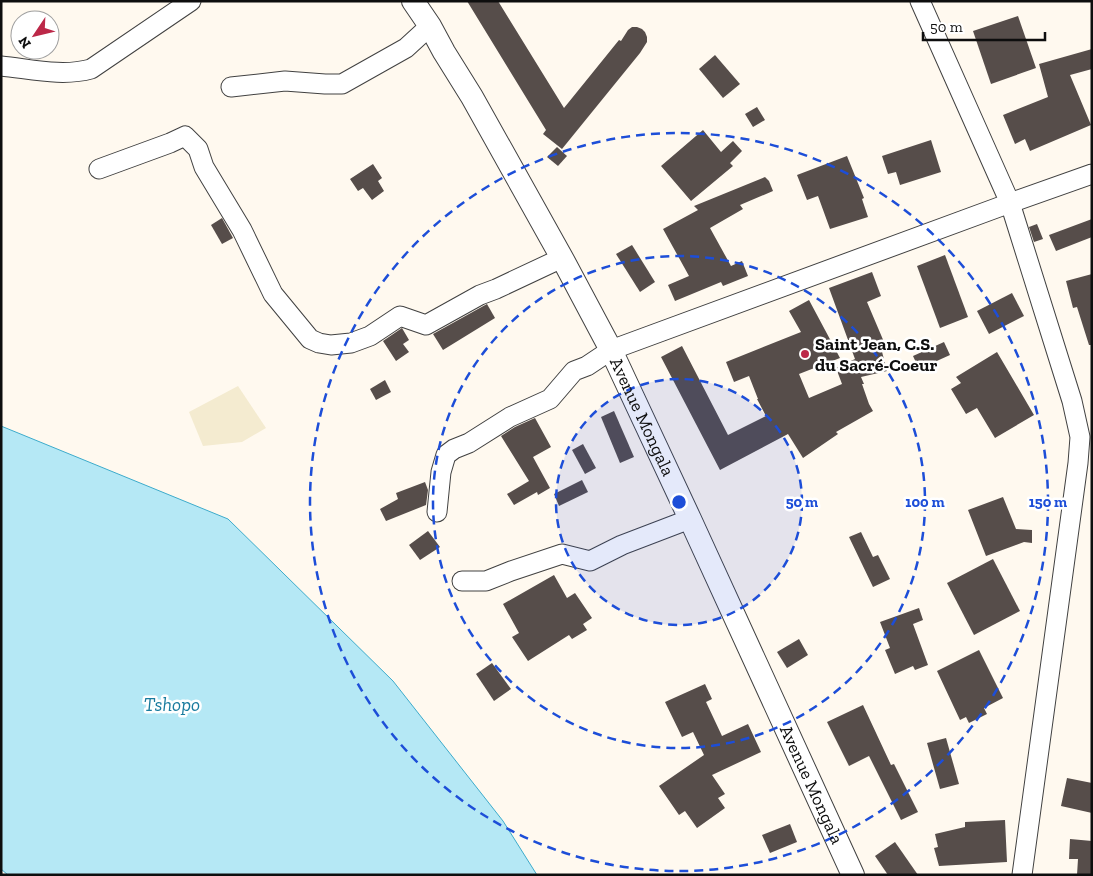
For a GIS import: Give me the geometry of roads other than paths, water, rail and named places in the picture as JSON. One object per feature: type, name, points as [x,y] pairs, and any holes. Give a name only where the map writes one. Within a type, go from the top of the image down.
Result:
[{"type":"street","points":[[1,66],[63,73],[91,69],[191,1]]},
{"type":"street","name":"Avenue Mongala","points":[[413,1],[472,96],[611,350],[853,875]]},
{"type":"street","points":[[920,1],[1010,202],[1072,402],[1080,437],[1022,875]]},
{"type":"street","points":[[232,87],[285,81],[342,84],[406,48],[430,26]]},
{"type":"street","points":[[99,169],[184,136],[198,149],[204,167],[242,230],[273,294],[310,339],[319,343],[332,345],[351,343],[370,336],[400,316],[426,325],[480,295],[562,258]]},
{"type":"street","points":[[437,512],[441,472],[446,455],[510,417],[550,399],[574,371],[586,366],[611,350],[1010,202],[1092,174]]},
{"type":"street","points":[[462,581],[486,581],[562,554],[590,561],[622,545],[690,519]]},
{"type":"water","name":"Tshopo","points":[[1,426],[228,519],[393,681],[503,821],[537,875],[8,875],[1,869]]},
{"type":"place","name":"Saint Jean, C.S. du Sacré-Coeur","points":[[805,354]]}]
